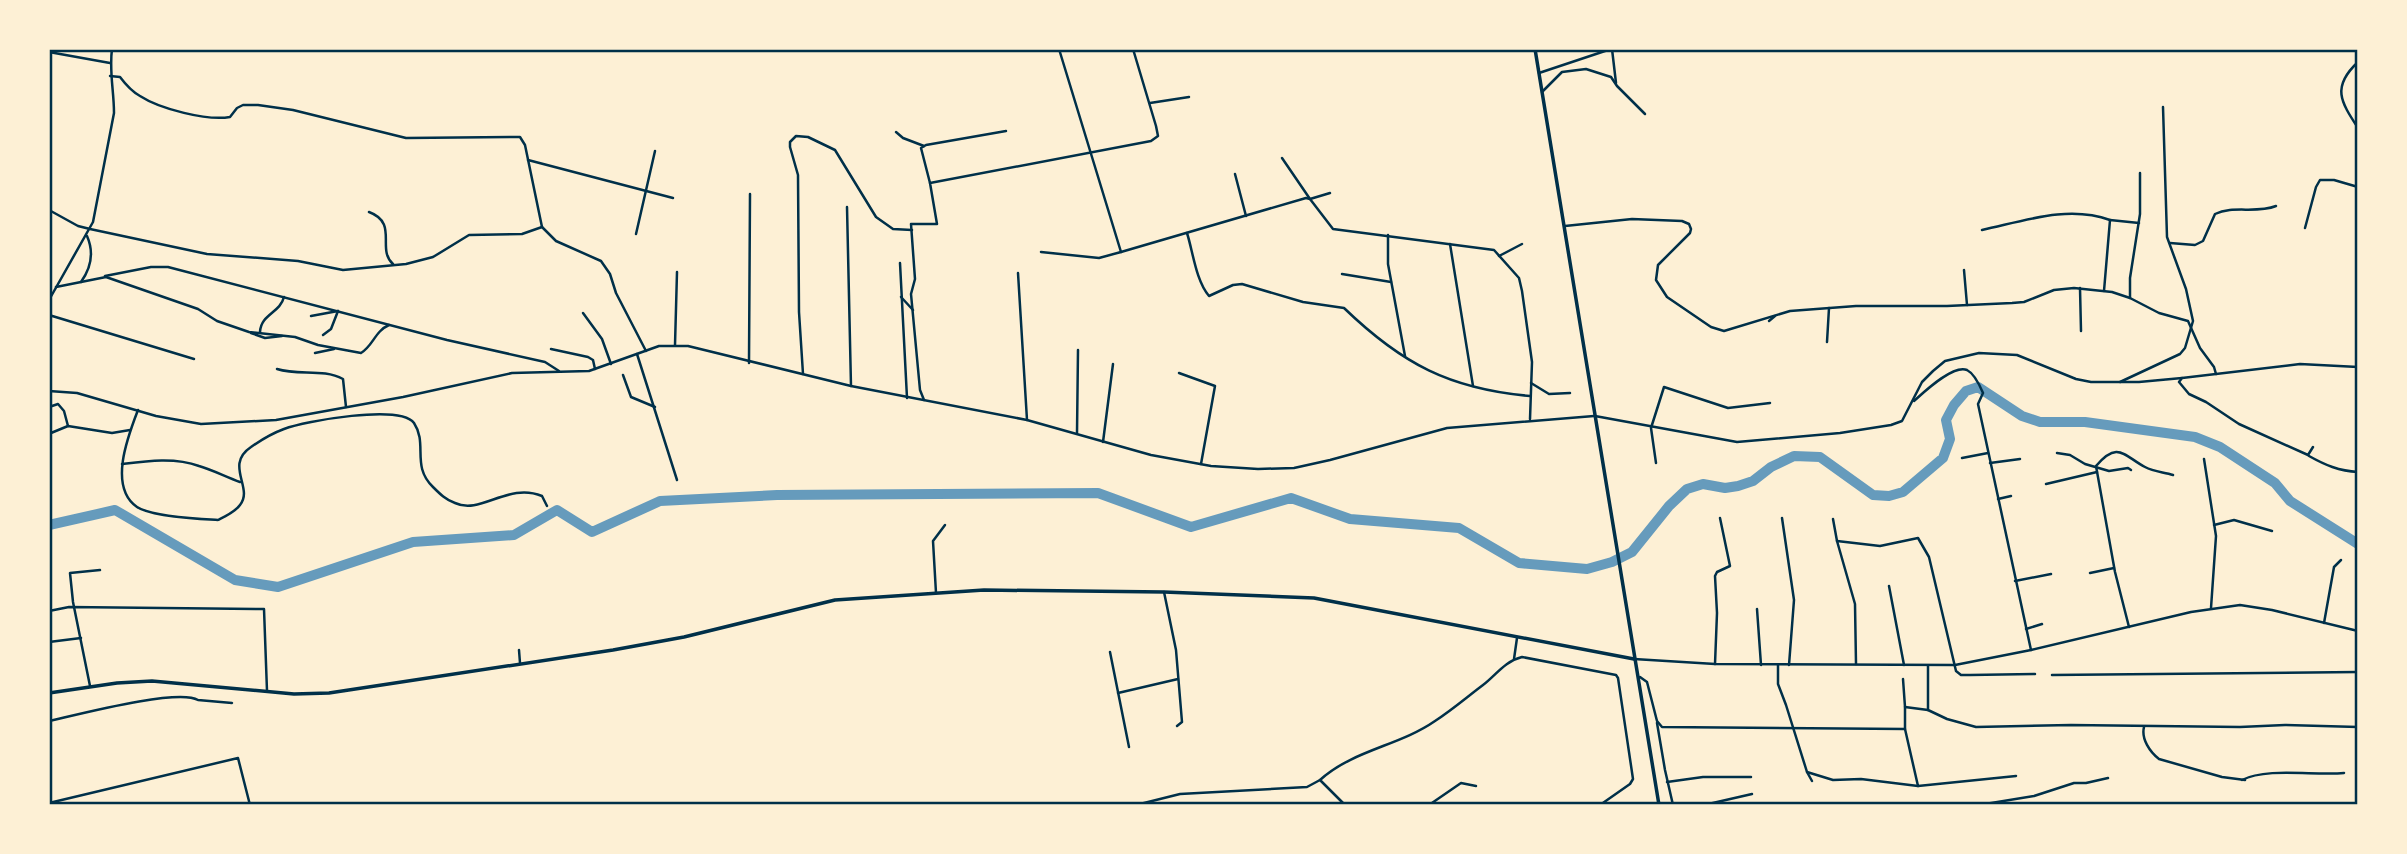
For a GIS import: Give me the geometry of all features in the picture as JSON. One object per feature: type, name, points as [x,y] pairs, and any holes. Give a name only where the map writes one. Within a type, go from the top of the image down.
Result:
[{"type":"main road","points":[[1535,49],[1659,805]]},
{"type":"main road","points":[[49,693],[90,686],[152,681],[294,694],[330,693],[684,637],[835,600],[985,590],[1314,597],[1634,659]]},
{"type":"street","points":[[49,300],[93,222],[114,113],[110,76],[111,49]]},
{"type":"street","points":[[1059,49],[1121,252]]},
{"type":"street","points":[[930,183],[1151,141],[1158,136],[1133,49]]},
{"type":"street","points":[[1539,73],[1611,49],[1617,86]]},
{"type":"street","points":[[49,52],[110,63]]},
{"type":"street","points":[[2358,62],[2345,76],[2340,97],[2358,128]]},
{"type":"street","points":[[1542,92],[1562,72],[1586,69],[1611,77],[1645,114]]},
{"type":"street","points":[[110,76],[120,77],[128,88],[141,97],[162,106],[204,117],[230,117],[237,107],[258,105],[293,110],[406,138],[520,137],[525,145],[542,227],[556,241],[601,261],[610,274],[616,293],[646,351]]},
{"type":"street","points":[[1150,103],[1189,97]]},
{"type":"street","points":[[2120,382],[2180,354],[2192,328],[2186,289],[2168,243],[2163,107]]},
{"type":"street","points":[[896,132],[903,138],[923,146],[1006,131]]},
{"type":"street","points":[[803,374],[799,312],[797,175],[790,142],[796,136],[808,137],[835,150],[876,217],[893,229],[912,230]]},
{"type":"street","points":[[923,146],[921,148],[937,224],[911,224],[915,279],[911,294],[920,390],[924,401]]},
{"type":"street","points":[[636,234],[655,151]]},
{"type":"street","points":[[1282,158],[1333,229],[1494,250],[1519,278],[1531,347],[1530,419]]},
{"type":"street","points":[[528,160],[673,198]]},
{"type":"street","points":[[2130,298],[2130,278],[2139,223],[2140,173]]},
{"type":"street","points":[[1235,174],[1246,216]]},
{"type":"street","points":[[2305,228],[2320,180],[2334,180],[2358,187]]},
{"type":"street","points":[[1041,252],[1099,258],[1330,193]]},
{"type":"street","points":[[749,363],[750,194]]},
{"type":"street","points":[[847,206],[851,386]]},
{"type":"street","points":[[2168,243],[2195,245],[2203,241],[2215,214],[2222,211],[2268,209],[2276,206]]},
{"type":"street","points":[[49,210],[78,226],[90,229],[229,257],[298,261],[343,270],[396,266],[433,257],[468,236],[522,234],[542,227]]},
{"type":"street","points":[[369,212],[380,217],[383,223],[387,238],[387,256],[396,266]]},
{"type":"street","points":[[1982,230],[2055,214],[2085,213],[2110,220],[2139,223]]},
{"type":"street","points":[[1563,226],[1632,219],[1682,221],[1689,224],[1690,233],[1658,265],[1655,273],[1659,286],[1667,297],[1711,327],[1724,331],[1778,314],[1829,308],[2024,302],[2054,290],[2080,288],[2130,298],[2159,313],[2188,321],[2216,374]]},
{"type":"street","points":[[2104,291],[2110,220]]},
{"type":"street","points":[[1187,233],[1205,292],[1209,296],[1233,285],[1242,284],[1303,302],[1344,308],[1367,329],[1405,356],[1443,378],[1497,393],[1531,396]]},
{"type":"street","points":[[1388,235],[1391,282],[1405,356]]},
{"type":"street","points":[[81,282],[91,258],[87,236]]},
{"type":"street","points":[[1450,244],[1473,387]]},
{"type":"street","points":[[1499,256],[1522,244]]},
{"type":"street","points":[[900,263],[907,398]]},
{"type":"street","points":[[55,287],[150,267],[168,268],[545,362],[559,371]]},
{"type":"street","points":[[1964,270],[1967,305]]},
{"type":"street","points":[[675,345],[677,272]]},
{"type":"street","points":[[1018,273],[1027,420]]},
{"type":"street","points":[[1342,274],[1391,282]]},
{"type":"street","points":[[106,276],[198,309],[217,321],[265,338],[285,335]]},
{"type":"street","points":[[2080,288],[2081,331]]},
{"type":"street","points":[[260,332],[264,318],[279,308],[284,297]]},
{"type":"street","points":[[901,297],[913,310]]},
{"type":"street","points":[[1827,342],[1829,308]]},
{"type":"street","points":[[311,316],[338,311]]},
{"type":"street","points":[[323,335],[331,329],[338,311]]},
{"type":"street","points":[[583,313],[602,339],[611,364]]},
{"type":"street","points":[[1769,321],[1778,314]]},
{"type":"street","points":[[49,315],[194,359]]},
{"type":"street","points":[[249,332],[285,335],[365,352],[381,328],[389,325]]},
{"type":"street","points":[[49,391],[77,393],[201,424],[276,420],[512,373],[595,369],[659,346],[675,345],[907,398],[1027,420],[1151,455],[1201,464],[1258,469],[1294,468],[1447,428],[1530,419],[1595,416],[1725,442],[1753,442],[1891,425],[1902,421],[1922,382],[1945,361],[1979,353],[2017,355],[2076,379],[2091,382],[2148,382],[2300,364],[2358,367]]},
{"type":"street","points":[[315,353],[337,348]]},
{"type":"street","points":[[551,349],[588,357],[593,360],[595,369]]},
{"type":"street","points":[[1077,433],[1078,350]]},
{"type":"street","points":[[638,354],[677,480]]},
{"type":"street","points":[[1103,442],[1113,364]]},
{"type":"street","points":[[277,369],[289,373],[317,372],[343,379],[346,407]]},
{"type":"street","points":[[1913,403],[1941,379],[1959,369],[1966,370],[1978,382],[1983,393],[1978,404],[2031,650]]},
{"type":"street","points":[[1178,373],[1215,386],[1201,464]]},
{"type":"street","points":[[623,374],[631,397],[655,407]]},
{"type":"street","points":[[2182,378],[2179,382],[2189,394],[2239,424],[2330,467],[2358,472]]},
{"type":"street","points":[[1531,383],[1549,394],[1570,393]]},
{"type":"street","points":[[1656,463],[1651,428],[1664,387],[1728,408],[1770,403]]},
{"type":"street","points":[[49,407],[58,404],[64,411],[68,426]]},
{"type":"street","points":[[138,410],[122,464],[122,479],[134,504],[140,509],[218,520],[242,504],[244,497],[239,467],[245,452],[281,430],[316,422],[379,414],[397,414],[411,419],[418,431],[420,464],[425,479],[451,502],[476,506],[504,494],[530,494],[542,496],[547,506]]},
{"type":"street","points":[[51,433],[68,426],[112,433],[130,430]]},
{"type":"street","points":[[2308,456],[2313,447]]},
{"type":"street","points":[[2096,466],[2105,456],[2116,452],[2131,456],[2149,468],[2174,475]]},
{"type":"street","points":[[1962,458],[1988,453]]},
{"type":"street","points":[[2057,453],[2070,455],[2085,464],[2109,471],[2131,470]]},
{"type":"street","points":[[1990,463],[2020,459]]},
{"type":"street","points":[[2204,459],[2216,536],[2211,608]]},
{"type":"street","points":[[122,464],[183,462],[199,465],[241,482]]},
{"type":"street","points":[[2096,466],[2114,568],[2129,627]]},
{"type":"street","points":[[2046,484],[2097,472]]},
{"type":"street","points":[[1998,499],[2011,496]]},
{"type":"street","points":[[1715,664],[1715,576],[1717,572],[1730,566],[1720,519]]},
{"type":"street","points":[[1782,519],[1794,600],[1789,665]]},
{"type":"street","points":[[1833,519],[1855,604],[1856,664]]},
{"type":"street","points":[[2214,525],[2234,520],[2272,531]]},
{"type":"street","points":[[936,593],[933,541],[945,525]]},
{"type":"street","points":[[1837,541],[1880,546],[1918,538],[1921,540],[1929,557],[1956,671],[1961,675],[2035,674]]},
{"type":"street","points":[[2324,624],[2334,567],[2341,559]]},
{"type":"street","points":[[2090,573],[2114,568]]},
{"type":"street","points":[[90,686],[70,573],[100,570]]},
{"type":"street","points":[[2015,581],[2051,574]]},
{"type":"street","points":[[1889,586],[1904,665]]},
{"type":"street","points":[[1164,592],[1176,650],[1182,722],[1177,726]]},
{"type":"street","points":[[1634,659],[1715,664],[1955,665],[2211,608],[2240,605],[2273,610],[2358,631]]},
{"type":"street","points":[[49,611],[74,607],[264,609],[267,691]]},
{"type":"street","points":[[1757,609],[1761,664]]},
{"type":"street","points":[[2026,629],[2042,624]]},
{"type":"street","points":[[49,642],[81,638]]},
{"type":"street","points":[[1514,659],[1517,638]]},
{"type":"street","points":[[519,650],[520,663]]},
{"type":"street","points":[[1110,652],[1129,747]]},
{"type":"street","points":[[1136,805],[1172,794],[1307,787],[1363,753],[1420,731],[1514,659],[1522,657],[1616,675],[1618,678],[1633,779],[1600,805]]},
{"type":"street","points":[[496,660],[497,667]]},
{"type":"street","points":[[1778,665],[1781,695],[1812,781]]},
{"type":"street","points":[[1928,666],[1928,710]]},
{"type":"street","points":[[2052,675],[2358,671]]},
{"type":"street","points":[[1636,676],[1647,682],[1674,805]]},
{"type":"street","points":[[1118,694],[1178,679]]},
{"type":"street","points":[[1903,679],[1905,729],[1918,786]]},
{"type":"street","points":[[49,721],[171,697],[194,697],[198,700],[232,703]]},
{"type":"street","points":[[1905,707],[1928,710],[1947,719],[1976,727],[2358,727]]},
{"type":"street","points":[[1657,720],[1662,727],[1687,729],[1905,729]]},
{"type":"street","points":[[2144,727],[2147,744],[2158,759],[2222,776],[2244,780],[2257,775],[2290,773],[2344,774]]},
{"type":"street","points":[[49,803],[238,758],[250,805]]},
{"type":"street","points":[[1807,772],[1833,780],[1877,780],[1895,785],[1918,786],[2017,776]]},
{"type":"street","points":[[1667,782],[1703,777],[1751,777]]},
{"type":"street","points":[[1979,805],[2034,796],[2074,783],[2108,778]]},
{"type":"street","points":[[1320,780],[1345,805]]},
{"type":"street","points":[[1429,805],[1461,783],[1476,786]]},
{"type":"street","points":[[1704,805],[1752,794]]},
{"type":"waterway","points":[[49,525],[115,510],[235,580],[278,587],[413,542],[514,535],[557,510],[592,532],[660,501],[777,495],[1098,493],[1191,527],[1291,498],[1350,519],[1459,528],[1519,563],[1587,569],[1612,562],[1632,552],[1669,506],[1687,489],[1703,484],[1725,488],[1738,486],[1753,481],[1771,467],[1794,456],[1820,457],[1873,495],[1889,496],[1903,492],[1943,458],[1950,439],[1946,420],[1966,391],[1978,387],[2022,416],[2040,422],[2085,422],[2195,437],[2220,447],[2275,483],[2290,501],[2358,544]]}]
